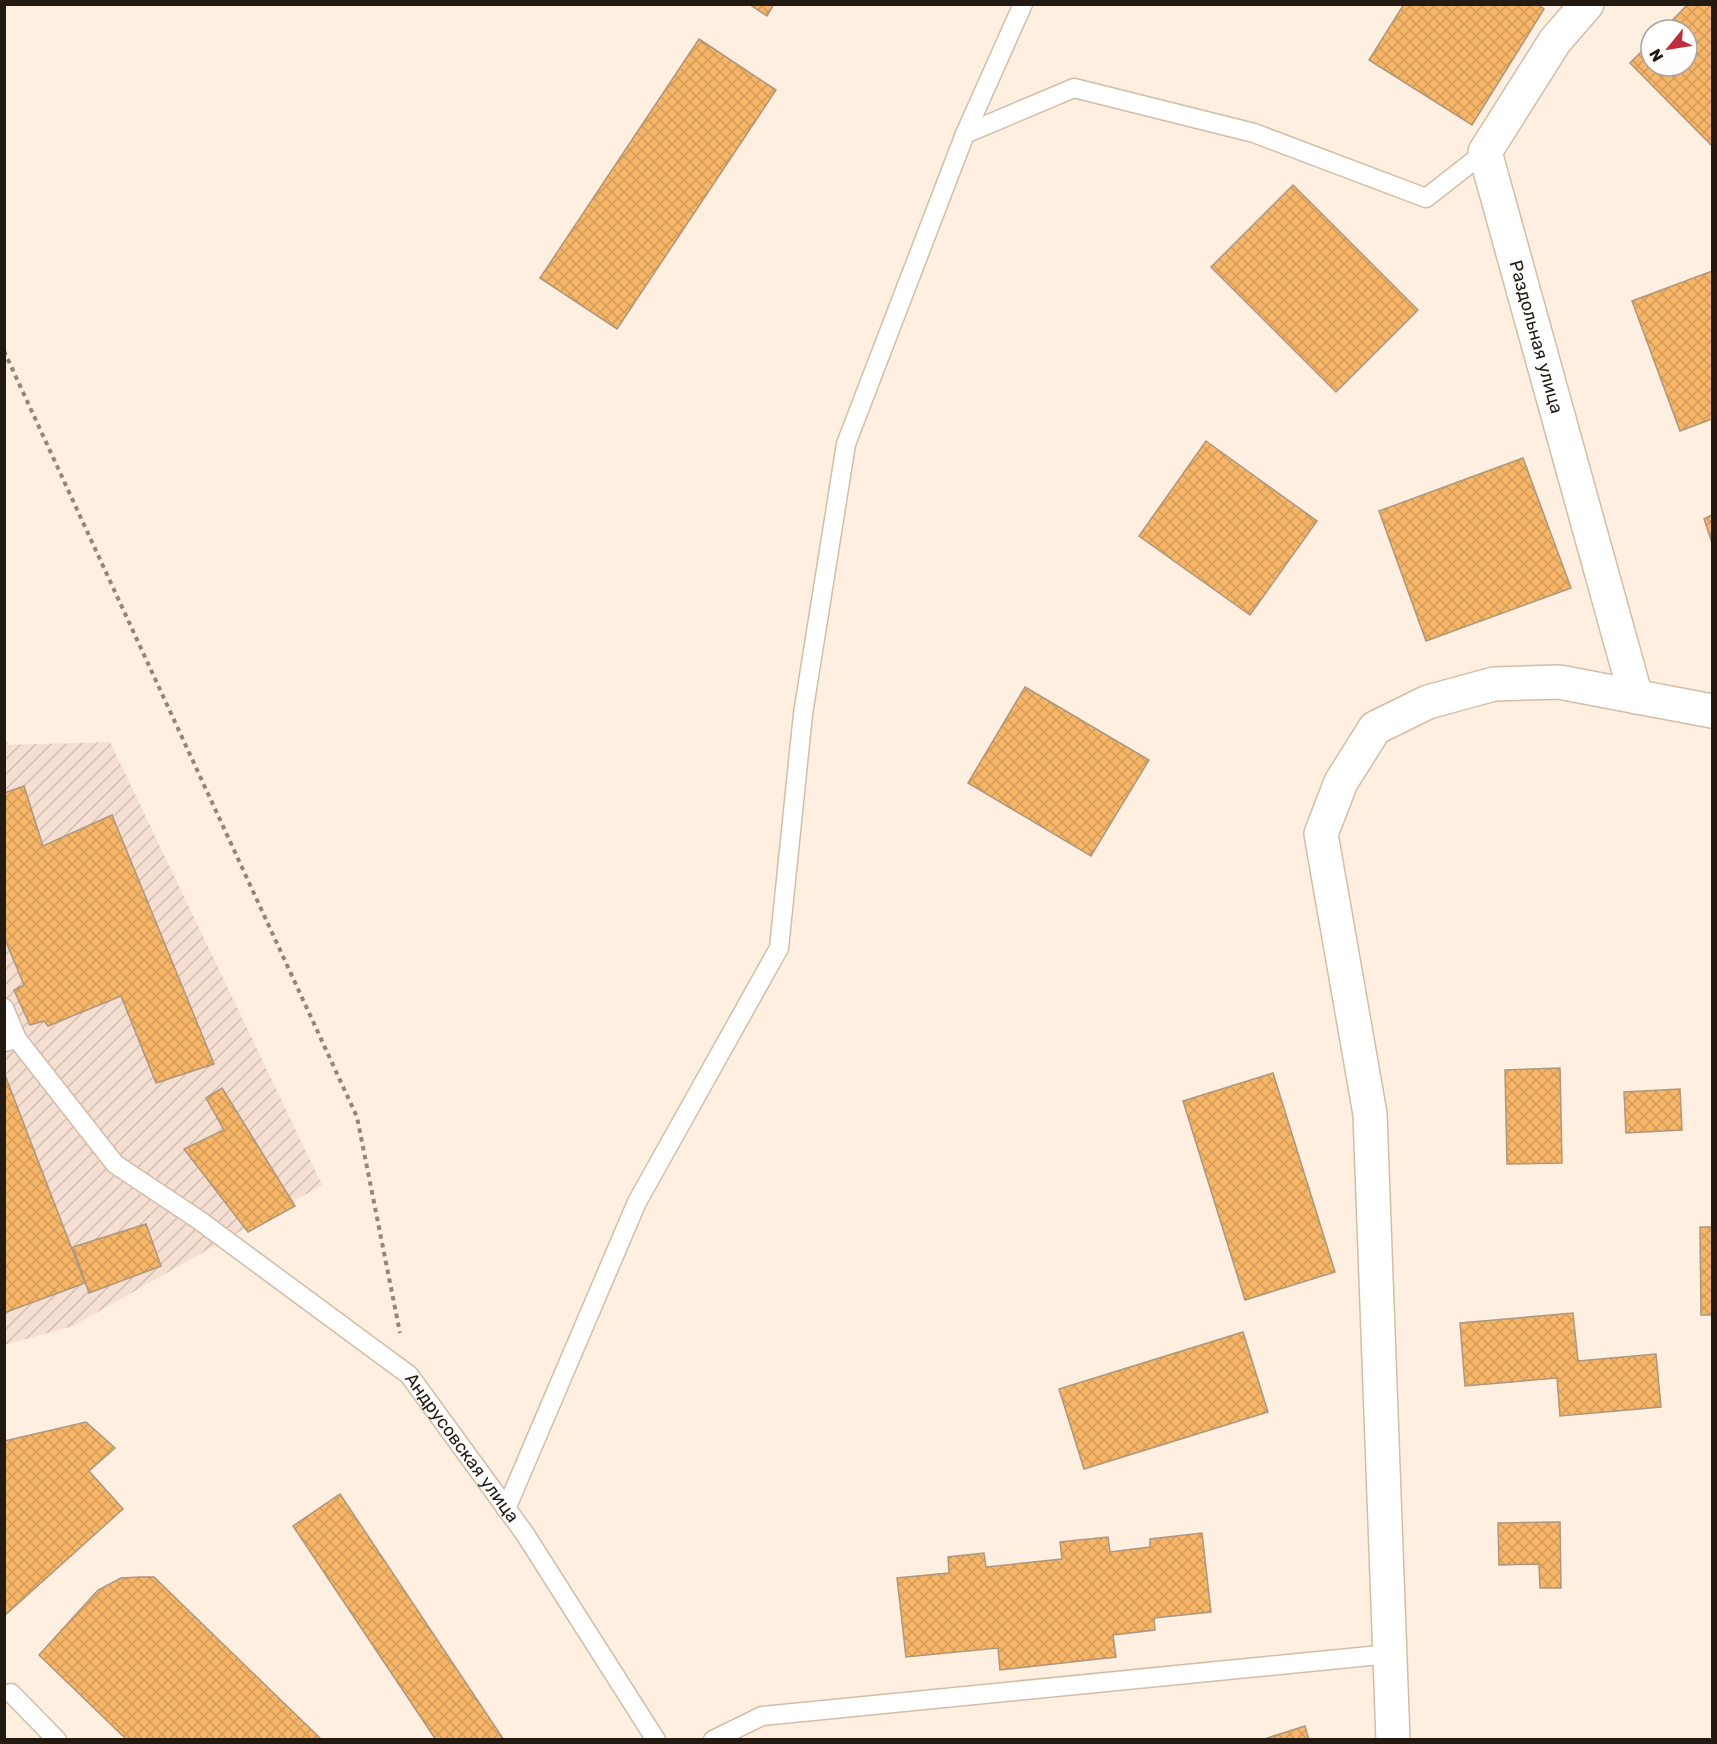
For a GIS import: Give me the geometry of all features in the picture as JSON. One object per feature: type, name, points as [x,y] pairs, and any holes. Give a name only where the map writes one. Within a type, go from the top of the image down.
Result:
[{"type":"street","points":[[1485,152],[1555,41],[1587,4]]},
{"type":"street","name":"Раздольная улица","points":[[1485,152],[1636,696]]},
{"type":"street","points":[[1393,1740],[1370,1114],[1321,834],[1341,782],[1375,728],[1428,702],[1494,684],[1559,682],[1713,711]]},
{"type":"lane","points":[[506,1509],[637,1202],[779,948],[803,714],[846,444],[965,134],[1023,4]]},
{"type":"lane","points":[[965,134],[1074,88],[1254,133],[1426,198],[1485,152]]},
{"type":"lane","name":"Андрусовская улица","points":[[4,1008],[11,1041],[114,1164],[199,1220],[409,1375],[525,1534],[656,1740]]},
{"type":"lane","points":[[713,1740],[762,1716],[1390,1654]]},
{"type":"lane","points":[[11,1693],[57,1740]]},
{"type":"path","points":[[4,351],[357,1117],[409,1375]]},
{"type":"shaded area","points":[[4,735],[8,745],[110,742],[322,1185],[73,1326],[5,1345]]},
{"type":"building","points":[[749,4],[774,4],[767,16]]},
{"type":"building","points":[[1404,4],[1537,4],[1544,9],[1472,125],[1369,60]]},
{"type":"building","points":[[1688,4],[1712,4],[1712,146],[1645,78],[1699,78],[1699,18],[1675,18]]},
{"type":"building","points":[[699,39],[776,90],[617,329],[540,278]]},
{"type":"building","points":[[1639,54],[1639,72],[1630,63]]},
{"type":"building","points":[[1293,185],[1418,310],[1336,392],[1211,267]]},
{"type":"building","points":[[1712,271],[1712,419],[1680,431],[1632,301]]},
{"type":"building","points":[[1206,441],[1317,521],[1250,615],[1139,536]]},
{"type":"building","points":[[1523,458],[1571,588],[1426,641],[1379,511]]},
{"type":"building","points":[[1712,515],[1712,543],[1704,519]]},
{"type":"building","points":[[1025,687],[1149,760],[1091,856],[968,783]]},
{"type":"building","points":[[24,786],[43,846],[112,815],[214,1064],[156,1083],[121,996],[48,1026],[44,1021],[30,1025],[14,990],[24,985],[4,937],[4,793]]},
{"type":"building","points":[[1560,1068],[1562,1163],[1507,1164],[1505,1070]]},
{"type":"building","points":[[1273,1073],[1335,1272],[1245,1300],[1183,1101]]},
{"type":"building","points":[[5,1075],[85,1283],[4,1313],[4,1273],[6,1272],[4,1268]]},
{"type":"building","points":[[222,1088],[295,1206],[248,1232],[184,1149],[224,1130],[206,1098]]},
{"type":"building","points":[[1680,1089],[1682,1130],[1626,1133],[1624,1092]]},
{"type":"building","points":[[146,1224],[161,1266],[89,1293],[73,1247]]},
{"type":"building","points":[[1700,1227],[1712,1227],[1712,1315],[1701,1315]]},
{"type":"building","points":[[1573,1313],[1578,1361],[1656,1354],[1661,1407],[1560,1416],[1557,1378],[1465,1386],[1460,1323]]},
{"type":"building","points":[[1243,1332],[1268,1412],[1084,1469],[1059,1389]]},
{"type":"building","points":[[86,1422],[115,1448],[89,1471],[123,1509],[4,1616],[4,1441]]},
{"type":"building","points":[[340,1494],[504,1740],[436,1740],[293,1526]]},
{"type":"building","points":[[1560,1522],[1561,1588],[1540,1588],[1539,1564],[1499,1565],[1498,1523]]},
{"type":"building","points":[[1202,1533],[1211,1612],[1154,1618],[1155,1630],[1113,1635],[1116,1657],[1000,1670],[998,1648],[906,1657],[897,1578],[949,1573],[948,1557],[984,1553],[986,1567],[1062,1559],[1060,1542],[1108,1537],[1110,1552],[1150,1547],[1150,1539]]},
{"type":"building","points":[[154,1577],[322,1740],[127,1740],[39,1655],[98,1590],[121,1578]]},
{"type":"building","points":[[1305,1726],[1309,1740],[1261,1740]]}]
